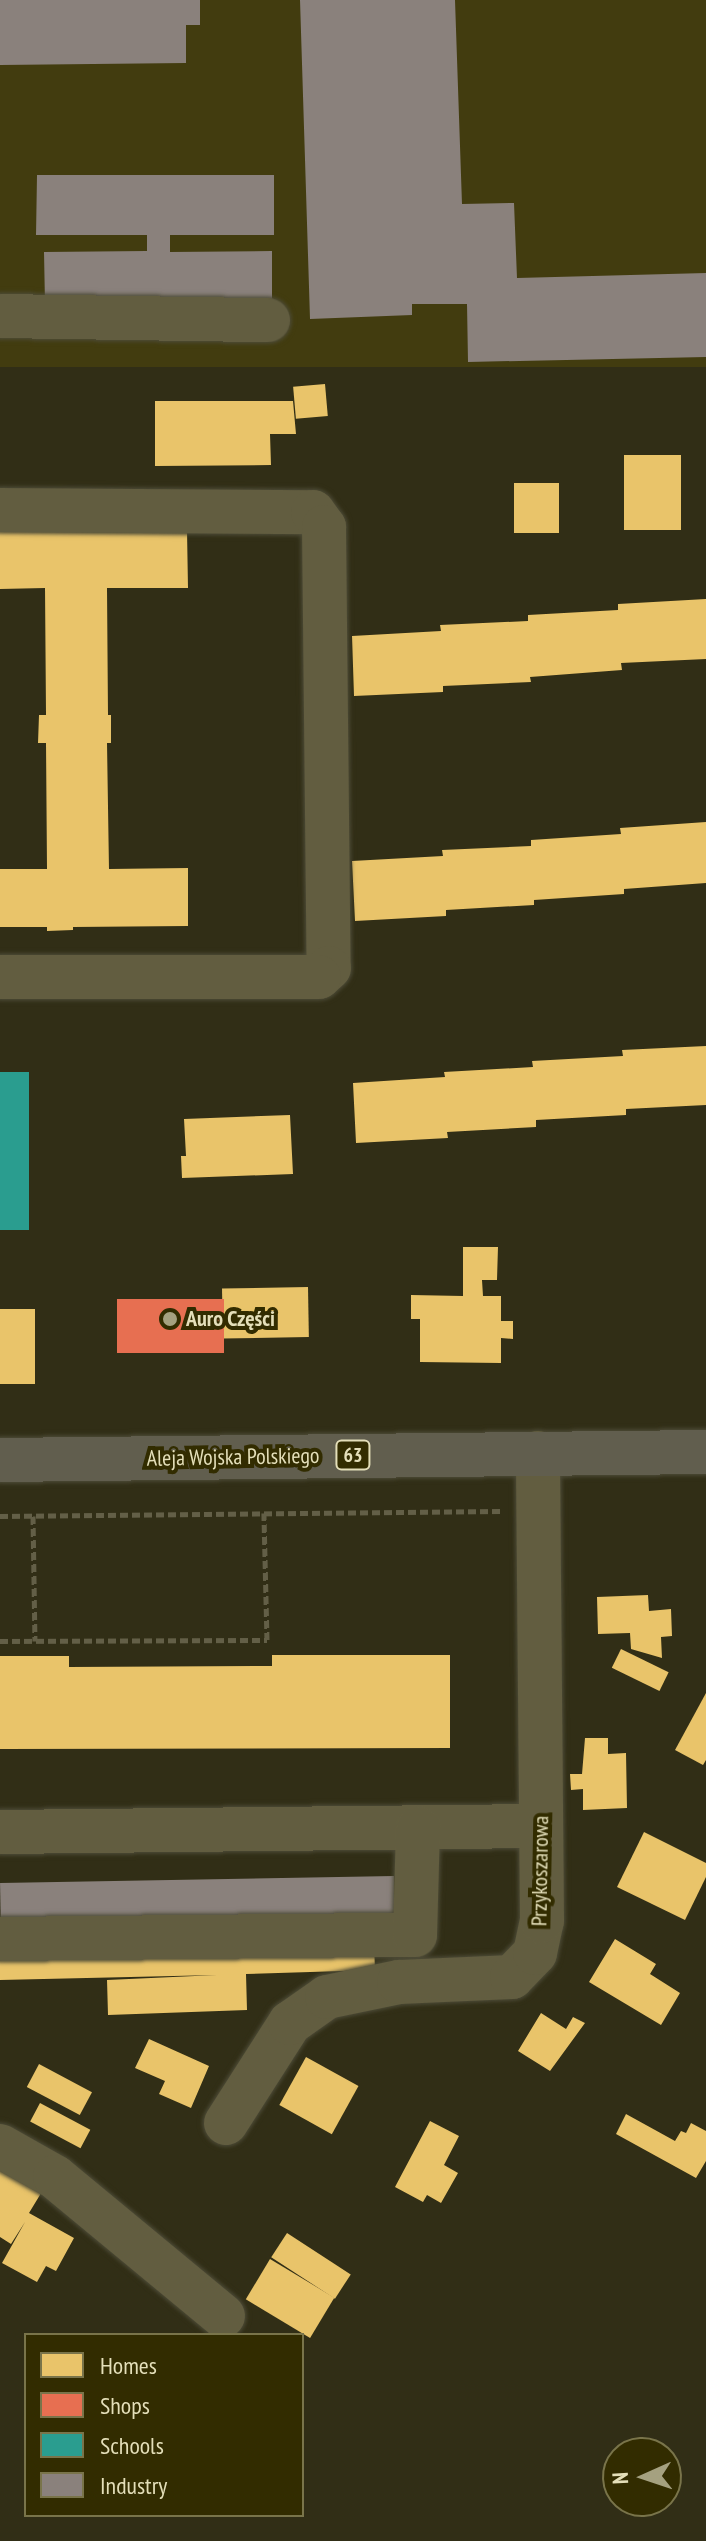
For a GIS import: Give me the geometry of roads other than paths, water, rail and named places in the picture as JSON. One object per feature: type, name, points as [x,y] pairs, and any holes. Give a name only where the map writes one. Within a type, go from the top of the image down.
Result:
[{"type":"main road","name":"Aleja Wojska Polskiego","points":[[0,1460],[706,1452]]},
{"type":"street","points":[[0,316],[268,320]]},
{"type":"street","points":[[0,510],[313,512],[324,527],[329,968],[319,977],[0,977]]},
{"type":"street","name":"Przykoszarowa","points":[[226,2123],[290,2023],[327,1997],[399,1982],[512,1977],[535,1953],[542,1921],[538,1453]]},
{"type":"street","points":[[0,1832],[541,1826]]},
{"type":"street","points":[[0,1939],[415,1935],[418,1828]]},
{"type":"street","points":[[0,2146],[55,2177],[223,2316]]},
{"type":"place","name":"Auro Części","points":[[170,1319]]}]
